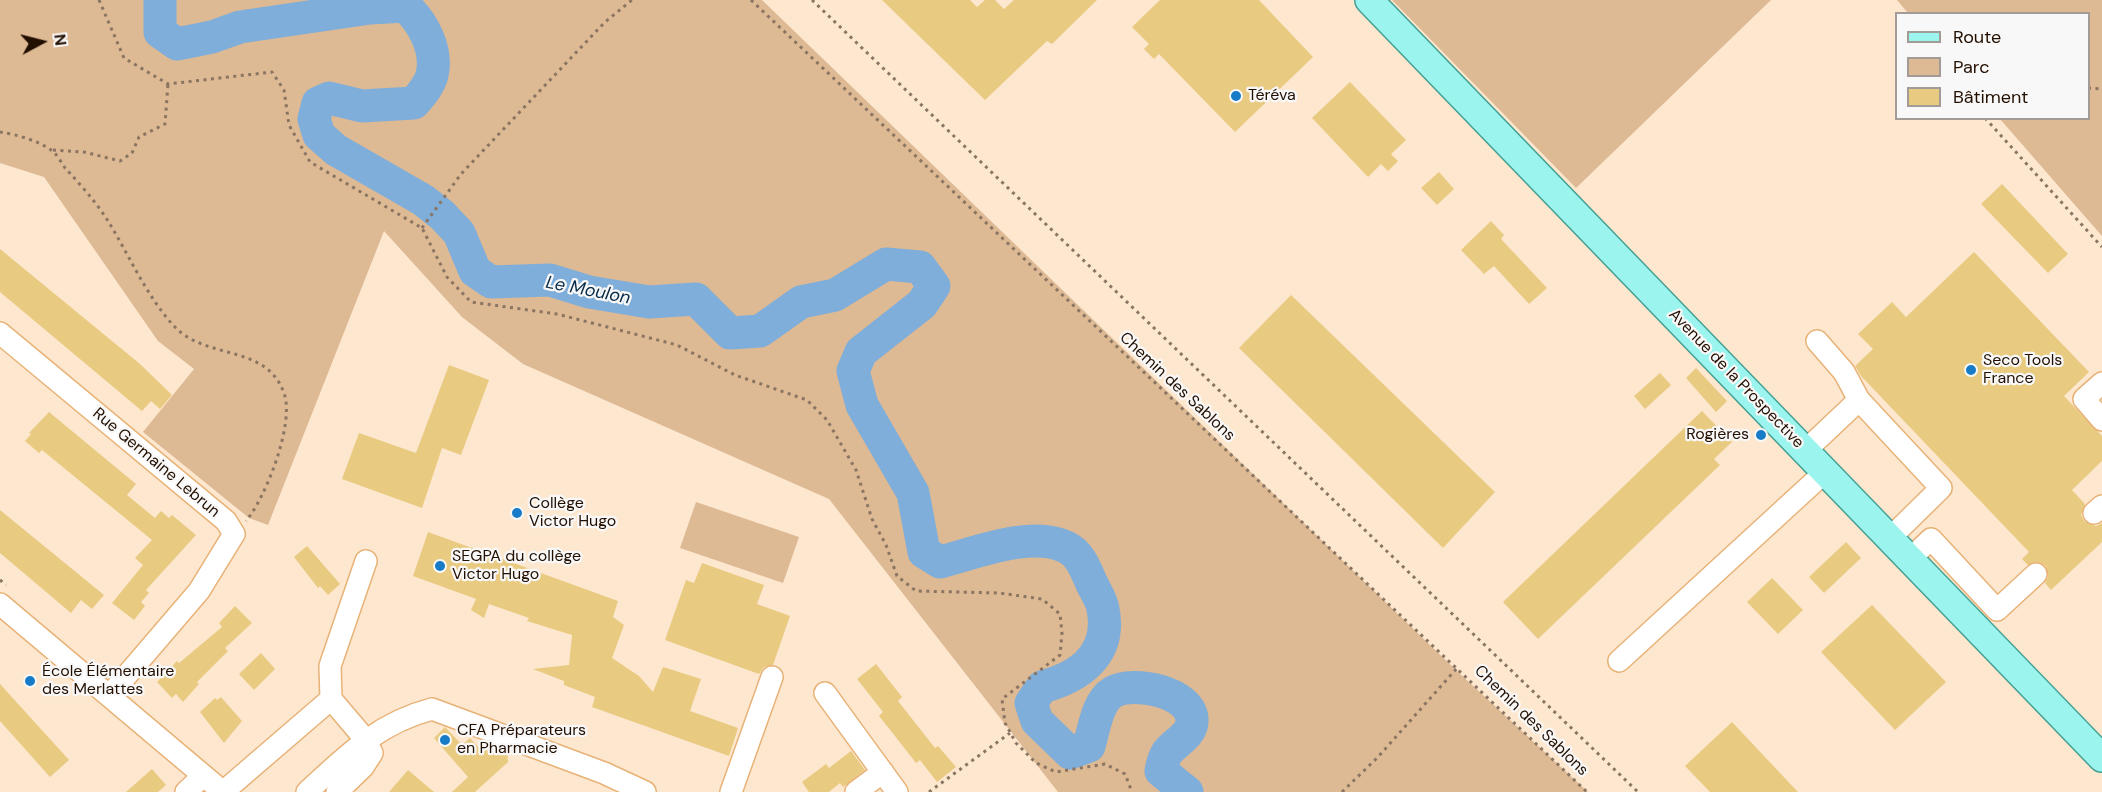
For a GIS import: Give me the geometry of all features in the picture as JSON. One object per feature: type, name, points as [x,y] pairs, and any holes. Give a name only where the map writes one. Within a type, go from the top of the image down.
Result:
[{"type":"main road","name":"Avenue de la Prospective","points":[[1370,0],[2102,758]]},
{"type":"street","name":"Rue Germaine Lebrun","points":[[0,333],[225,521],[234,534]]},
{"type":"street","points":[[1817,341],[1844,372],[1859,400],[1941,488],[1890,538]]},
{"type":"street","points":[[2102,383],[2085,399],[2102,420]]},
{"type":"street","points":[[1805,451],[1859,400]]},
{"type":"street","points":[[1619,661],[1825,472]]},
{"type":"street","points":[[109,696],[199,591],[234,534]]},
{"type":"street","points":[[1910,559],[1931,539],[1997,610],[2036,574]]},
{"type":"street","points":[[337,792],[370,759],[372,748],[331,699],[330,666],[366,561]]},
{"type":"street","points":[[0,604],[223,792],[331,699]]},
{"type":"street","points":[[731,792],[772,677]]},
{"type":"street","points":[[825,693],[897,792]]},
{"type":"street","points":[[307,792],[365,739],[414,714],[432,709],[582,765],[645,792]]},
{"type":"street","points":[[856,792],[883,772]]},
{"type":"street","points":[[186,792],[203,776]]},
{"type":"path","points":[[99,0],[124,58],[168,84],[272,72],[284,90],[289,125],[310,162],[422,228],[447,277],[471,302],[557,314],[677,345],[735,375],[807,400],[827,420],[856,470],[872,519],[886,545],[897,576],[916,591],[999,593],[1042,598],[1060,614],[1062,633],[1060,655],[1002,699],[1005,723],[1010,733],[1036,763],[1056,772],[1105,764],[1125,774],[1132,792]]},
{"type":"path","points":[[422,228],[469,166],[605,22],[632,0]]},
{"type":"path","name":"Chemin des Sablons","points":[[751,0],[887,132],[1458,667],[1587,792]]},
{"type":"path","points":[[812,0],[1638,792]]},
{"type":"path","points":[[0,132],[21,137],[52,150],[84,152],[120,161],[132,153],[139,136],[165,124],[168,84]]},
{"type":"path","points":[[1987,120],[2102,247]]},
{"type":"path","points":[[52,150],[106,219],[161,311],[175,327],[201,346],[244,356],[259,363],[279,381],[288,409],[280,447],[260,498],[249,518],[234,534]]},
{"type":"path","points":[[1342,792],[1378,757],[1458,667]]},
{"type":"path","points":[[929,792],[1010,733]]},
{"type":"green space","points":[[0,0],[762,0],[1458,672],[1588,792],[1058,792],[829,499],[523,364],[462,317],[384,231],[268,525],[249,518],[143,432],[194,369],[158,341],[44,177],[0,163]]},
{"type":"green space","points":[[1392,0],[1771,0],[1576,188]]},
{"type":"green space","points":[[1897,0],[2102,0],[2102,236],[2001,120],[2090,120],[2090,12],[1907,12]]},
{"type":"green space","points":[[696,502],[799,537],[783,583],[680,548]]},
{"type":"building","points":[[882,0],[970,0],[977,7],[985,0],[995,0],[1004,9],[1014,0],[1097,0],[1052,44],[1047,41],[985,100]]},
{"type":"building","name":"Téréva","points":[[1160,0],[1259,0],[1313,57],[1235,132],[1159,54],[1154,59],[1144,49],[1149,44],[1132,27]]},
{"type":"building","points":[[1350,82],[1406,140],[1391,154],[1398,161],[1388,171],[1381,164],[1368,177],[1312,118]]},
{"type":"building","points":[[1439,172],[1454,189],[1437,205],[1421,188]]},
{"type":"building","points":[[2002,184],[2068,254],[2048,273],[1981,204]]},
{"type":"building","points":[[1491,221],[1504,235],[1501,239],[1547,288],[1529,304],[1494,266],[1484,274],[1461,250]]},
{"type":"building","points":[[0,249],[140,364],[172,395],[160,409],[151,401],[142,411],[0,292]]},
{"type":"building","name":"Seco Tools France","points":[[1974,252],[2089,372],[2064,396],[2102,436],[2102,461],[2072,490],[2085,504],[2081,515],[2085,522],[2096,526],[2102,523],[2102,542],[2051,590],[2045,583],[2048,577],[2046,566],[2039,562],[2028,565],[2022,559],[2029,552],[1861,376],[1855,366],[1873,349],[1858,334],[1892,302],[1906,317]]},
{"type":"building","points":[[1291,295],[1495,492],[1443,548],[1239,348]]},
{"type":"building","points":[[449,365],[489,380],[461,455],[442,448],[422,508],[342,479],[359,433],[416,453]]},
{"type":"building","points":[[1696,368],[1727,401],[1716,412],[1686,378]]},
{"type":"building","points":[[1660,373],[1671,385],[1645,409],[1634,396]]},
{"type":"building","points":[[1702,411],[1732,442],[1714,459],[1720,465],[1538,639],[1503,602]]},
{"type":"building","points":[[49,412],[136,484],[127,495],[155,518],[161,511],[169,518],[172,515],[196,535],[146,590],[149,593],[141,602],[145,606],[134,620],[112,603],[143,565],[135,558],[152,540],[42,450],[39,453],[25,441],[31,434],[29,433]]},
{"type":"building","points":[[0,510],[104,595],[92,609],[81,600],[71,613],[0,553]]},
{"type":"building","points":[[428,532],[618,601],[613,617],[624,625],[612,658],[639,676],[653,692],[663,667],[701,679],[690,711],[738,728],[729,756],[592,707],[595,697],[564,685],[564,681],[533,669],[569,665],[572,635],[527,621],[529,618],[489,604],[484,618],[471,610],[476,599],[413,576]]},
{"type":"building","points":[[1846,542],[1861,558],[1824,593],[1809,577]]},
{"type":"building","points":[[307,546],[340,584],[328,595],[320,586],[318,588],[294,557]]},
{"type":"building","points":[[702,563],[764,585],[757,604],[790,616],[773,665],[764,667],[759,674],[665,640],[686,580],[694,583]]},
{"type":"building","points":[[1772,578],[1803,610],[1778,634],[1747,602]]},
{"type":"building","points":[[1872,605],[1946,682],[1895,730],[1821,652]]},
{"type":"building","points":[[235,606],[252,623],[225,648],[228,651],[197,682],[199,684],[183,702],[176,694],[172,698],[157,682],[177,661],[179,663],[222,627],[219,623]]},
{"type":"building","points":[[261,653],[275,669],[254,690],[239,674]]},
{"type":"building","points":[[876,664],[902,697],[898,701],[935,748],[938,746],[956,767],[937,782],[920,760],[916,763],[879,716],[883,712],[857,679]]},
{"type":"building","points":[[0,684],[69,760],[50,777],[0,721]]},
{"type":"building","points":[[221,697],[242,721],[224,743],[200,712],[215,698],[217,700]]},
{"type":"building","points":[[1732,722],[1798,792],[1710,792],[1685,766]]},
{"type":"building","points":[[445,727],[462,745],[470,738],[480,749],[486,743],[507,751],[508,762],[475,792],[452,792],[468,777],[434,738]]},
{"type":"building","points":[[851,751],[865,770],[843,787],[840,783],[829,792],[809,792],[802,782],[826,764],[829,768]]},
{"type":"building","points":[[152,769],[166,785],[158,792],[126,792]]},
{"type":"building","points":[[408,770],[434,792],[389,792]]},
{"type":"waterway","name":"Le Moulon","points":[[160,0],[160,32],[177,44],[212,37],[240,27],[370,8],[405,6],[423,28],[433,56],[432,75],[422,94],[414,103],[362,106],[329,98],[318,103],[314,119],[319,135],[336,150],[423,200],[442,215],[459,233],[475,271],[491,282],[550,280],[589,292],[649,302],[696,299],[730,333],[760,331],[801,302],[835,295],[886,264],[920,267],[934,286],[922,304],[861,352],[853,371],[862,405],[913,493],[924,552],[940,562],[1003,545],[1037,541],[1052,542],[1076,554],[1103,609],[1105,625],[1103,639],[1098,651],[1080,670],[1056,683],[1042,687],[1031,703],[1037,721],[1070,753],[1089,746],[1103,702],[1113,692],[1134,687],[1161,691],[1173,696],[1190,712],[1192,722],[1189,731],[1167,753],[1161,771],[1187,792]]},
{"type":"place","name":"Téréva","points":[[1236,96]]},
{"type":"place","name":"Seco Tools France","points":[[1971,370]]},
{"type":"place","name":"Rogières","points":[[1761,435]]},
{"type":"place","name":"Collège Victor Hugo","points":[[517,513]]},
{"type":"place","name":"SEGPA du collège Victor Hugo","points":[[440,566]]},
{"type":"place","name":"École Élémentaire des Merlattes","points":[[30,681]]},
{"type":"place","name":"CFA Préparateurs en Pharmacie","points":[[445,740]]}]
